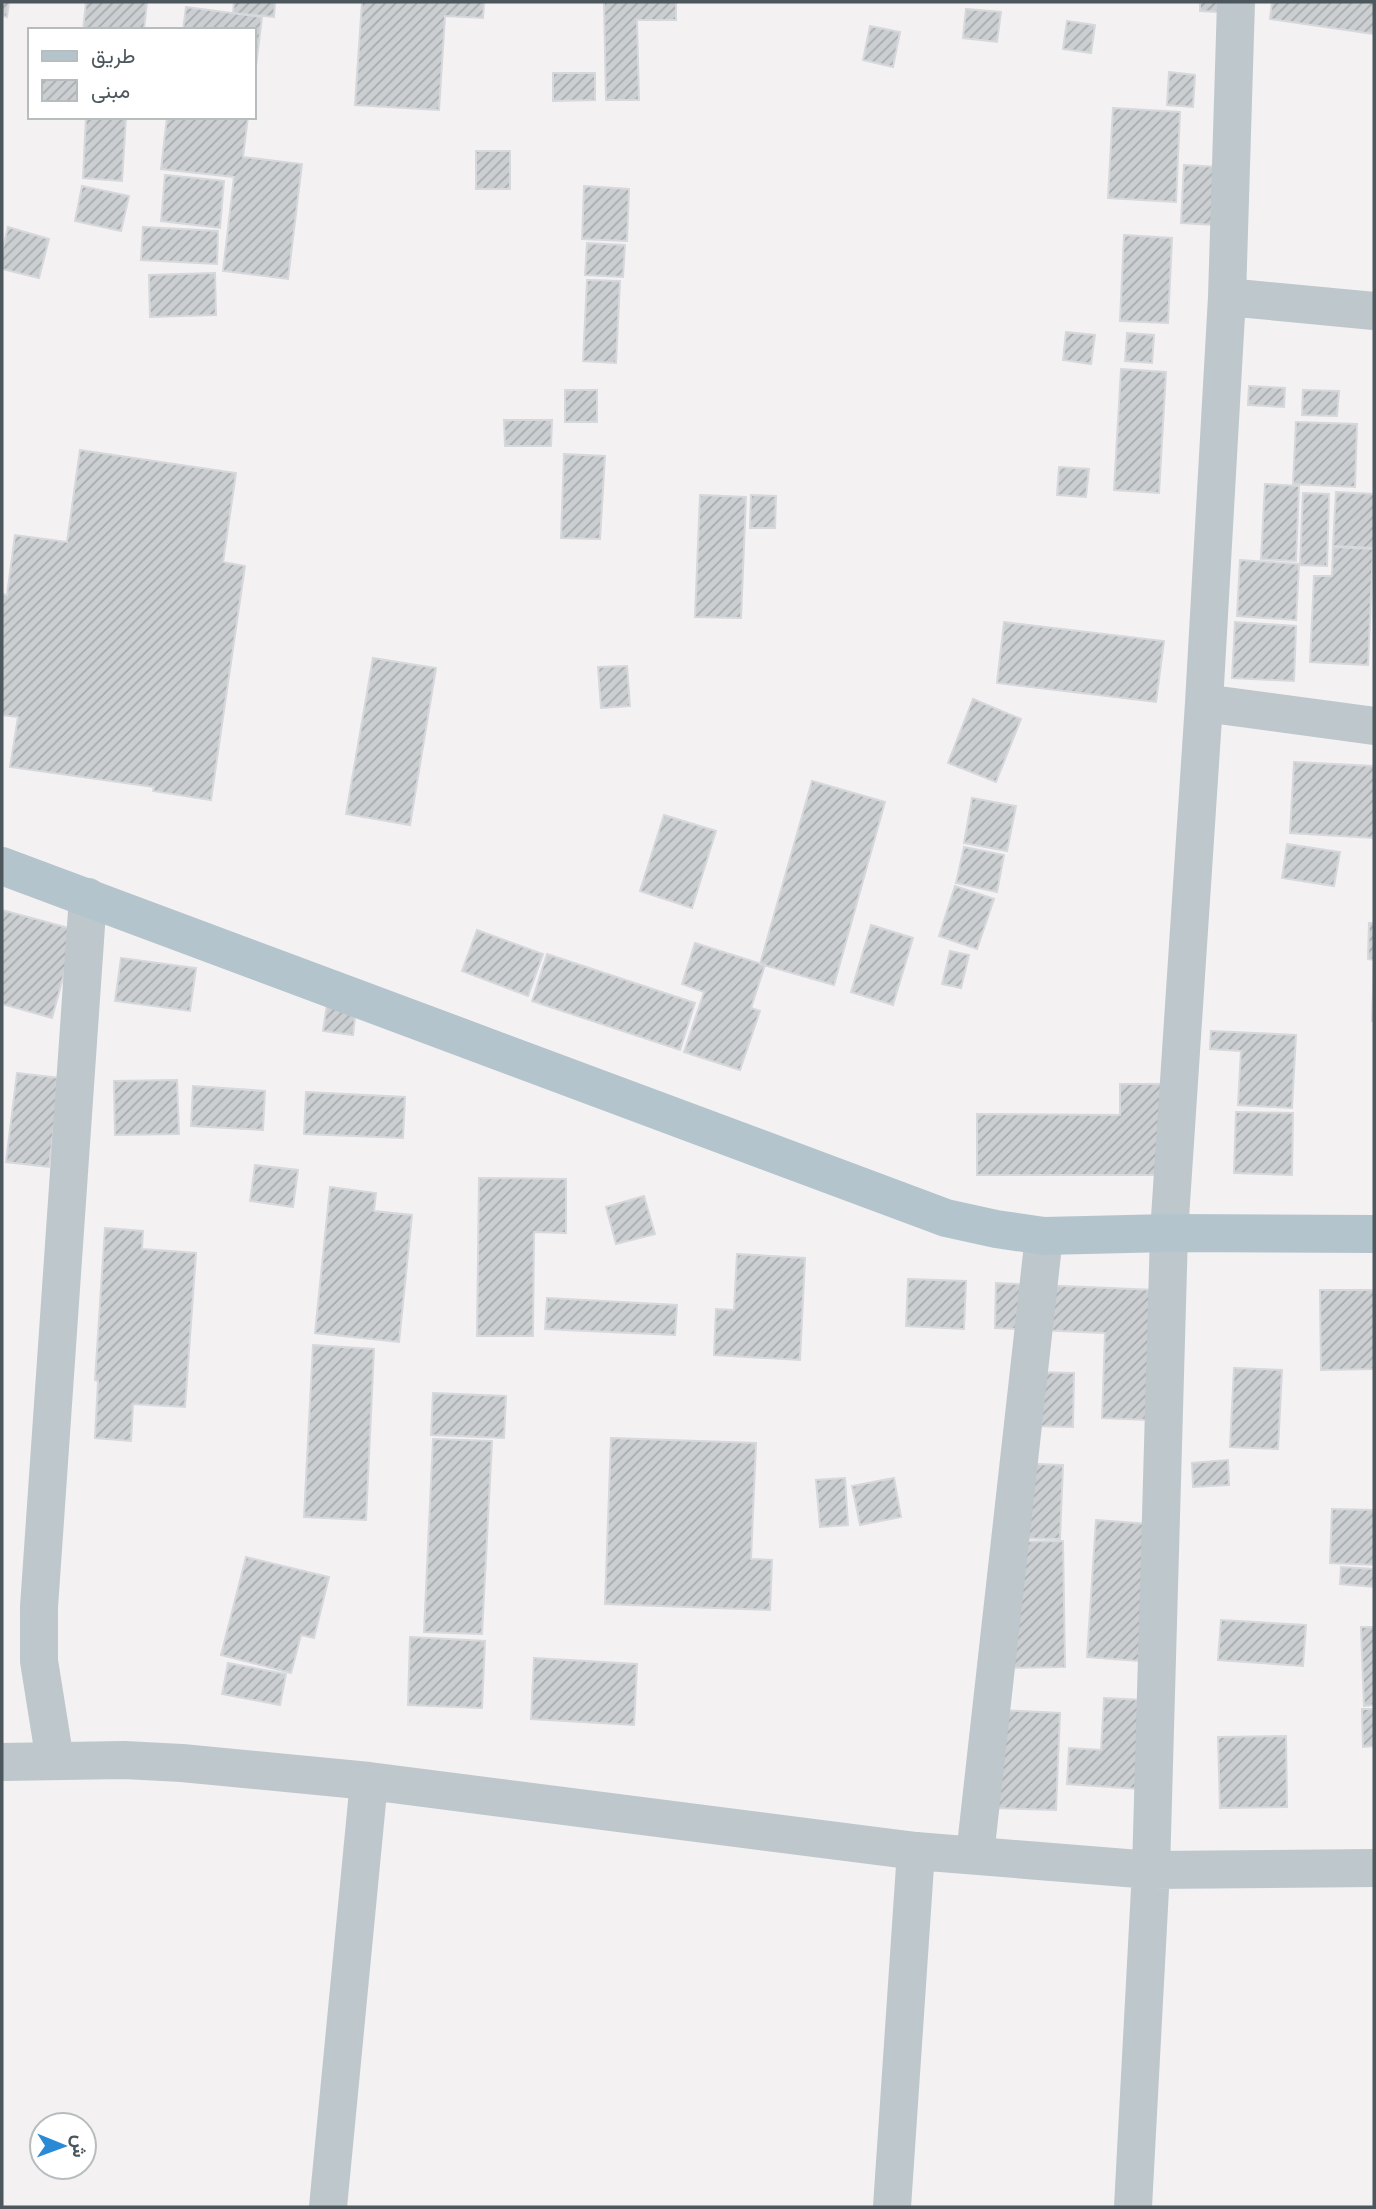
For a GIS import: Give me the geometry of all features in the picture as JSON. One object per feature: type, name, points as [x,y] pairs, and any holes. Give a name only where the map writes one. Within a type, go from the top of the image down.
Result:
[{"type":"main road","points":[[2,866],[946,1218],[1044,1236],[1169,1233],[1374,1234]]},
{"type":"street","points":[[1133,2207],[1151,1870],[1169,1233],[1204,703],[1227,297],[1236,2]]},
{"type":"street","points":[[1227,297],[1374,311]]},
{"type":"street","points":[[1204,703],[1374,726]]},
{"type":"street","points":[[55,1760],[39,1661],[39,1607],[89,897]]},
{"type":"street","points":[[975,1855],[1044,1236]]},
{"type":"street","points":[[2,1762],[124,1760],[182,1763],[369,1781],[916,1851],[1151,1870],[1374,1868]]},
{"type":"street","points":[[328,2207],[369,1781]]},
{"type":"street","points":[[892,2207],[916,1851]]},
{"type":"building","points":[[2,2],[9,2],[7,17],[2,16]]},
{"type":"building","points":[[86,2],[147,2],[144,28],[83,28]]},
{"type":"building","points":[[234,2],[275,2],[274,17],[233,13]]},
{"type":"building","points":[[362,2],[484,2],[483,18],[445,16],[439,110],[355,105]]},
{"type":"building","points":[[604,2],[676,2],[676,20],[637,20],[639,100],[606,100]]},
{"type":"building","points":[[1200,2],[1235,2],[1235,13],[1200,11]]},
{"type":"building","points":[[1272,2],[1374,2],[1374,34],[1270,19]]},
{"type":"building","points":[[186,7],[262,17],[256,66],[256,28],[183,28]]},
{"type":"building","points":[[966,9],[1001,12],[997,42],[963,38]]},
{"type":"building","points":[[1067,21],[1095,25],[1091,53],[1063,49]]},
{"type":"building","points":[[870,26],[900,32],[893,67],[863,60]]},
{"type":"building","points":[[1169,72],[1195,75],[1193,107],[1167,105]]},
{"type":"building","points":[[553,73],[595,73],[595,100],[553,101]]},
{"type":"building","points":[[1113,108],[1180,112],[1176,202],[1108,198]]},
{"type":"building","points":[[86,119],[126,119],[122,181],[83,178]]},
{"type":"building","points":[[167,119],[248,119],[243,157],[302,164],[288,279],[223,271],[234,177],[161,169]]},
{"type":"building","points":[[476,151],[510,151],[510,189],[476,189]]},
{"type":"building","points":[[1184,165],[1220,167],[1216,225],[1181,223]]},
{"type":"building","points":[[165,175],[224,181],[220,228],[161,221]]},
{"type":"building","points":[[82,186],[129,196],[121,231],[75,221]]},
{"type":"building","points":[[584,186],[629,189],[627,241],[582,239]]},
{"type":"building","points":[[8,227],[49,239],[39,278],[2,269],[2,252]]},
{"type":"building","points":[[143,227],[218,231],[217,264],[141,260]]},
{"type":"building","points":[[1124,235],[1172,238],[1168,323],[1120,321]]},
{"type":"building","points":[[587,243],[625,245],[623,277],[585,275]]},
{"type":"building","points":[[215,273],[216,315],[150,317],[149,275]]},
{"type":"building","points":[[587,280],[620,281],[616,363],[583,361]]},
{"type":"building","points":[[1066,332],[1095,335],[1091,364],[1063,360]]},
{"type":"building","points":[[1127,333],[1154,335],[1152,363],[1125,361]]},
{"type":"building","points":[[1121,369],[1166,372],[1159,493],[1114,490]]},
{"type":"building","points":[[1249,386],[1285,388],[1284,407],[1248,405]]},
{"type":"building","points":[[565,390],[597,390],[597,422],[565,422]]},
{"type":"building","points":[[1303,390],[1339,391],[1337,416],[1302,415]]},
{"type":"building","points":[[504,420],[552,420],[551,446],[505,446]]},
{"type":"building","points":[[1296,422],[1357,424],[1355,487],[1293,484]]},
{"type":"building","points":[[80,450],[236,473],[223,562],[245,566],[211,800],[153,791],[154,787],[10,767],[18,717],[2,715],[2,594],[7,595],[15,535],[67,542]]},
{"type":"building","points":[[564,454],[605,456],[600,539],[561,538]]},
{"type":"building","points":[[1059,467],[1089,469],[1086,497],[1057,495]]},
{"type":"building","points":[[1265,484],[1299,486],[1296,561],[1261,559]]},
{"type":"building","points":[[1336,492],[1374,494],[1374,548],[1333,546]]},
{"type":"building","points":[[1303,493],[1329,494],[1327,566],[1300,565]]},
{"type":"building","points":[[700,495],[746,497],[741,618],[695,617]]},
{"type":"building","points":[[751,495],[776,496],[775,528],[750,528]]},
{"type":"building","points":[[1333,547],[1373,549],[1368,665],[1310,662],[1314,576],[1332,576]]},
{"type":"building","points":[[1240,560],[1299,564],[1296,620],[1237,616]]},
{"type":"building","points":[[1004,622],[1164,641],[1156,702],[997,683]]},
{"type":"building","points":[[1235,622],[1296,626],[1294,681],[1232,678]]},
{"type":"building","points":[[373,658],[436,668],[410,825],[346,814]]},
{"type":"building","points":[[627,666],[630,706],[601,708],[598,667]]},
{"type":"building","points":[[973,699],[1021,719],[996,782],[948,763]]},
{"type":"building","points":[[1294,762],[1374,766],[1374,838],[1290,833]]},
{"type":"building","points":[[812,781],[885,802],[834,985],[760,964]]},
{"type":"building","points":[[972,798],[1016,806],[1007,851],[964,843]]},
{"type":"building","points":[[664,815],[716,831],[692,908],[640,891]]},
{"type":"building","points":[[1287,844],[1340,852],[1334,886],[1282,878]]},
{"type":"building","points":[[964,847],[1004,855],[997,892],[956,883]]},
{"type":"building","points":[[955,886],[994,899],[977,949],[939,936]]},
{"type":"building","points":[[2,910],[76,930],[52,1018],[2,1004]]},
{"type":"building","points":[[1369,923],[1374,923],[1374,960],[1368,959]]},
{"type":"building","points":[[871,925],[913,938],[893,1005],[851,992]]},
{"type":"building","points":[[477,930],[543,954],[528,996],[462,971]]},
{"type":"building","points":[[695,943],[765,965],[751,1008],[760,1011],[740,1070],[684,1052],[704,992],[682,984]]},
{"type":"building","points":[[950,951],[969,955],[961,988],[942,984]]},
{"type":"building","points":[[547,954],[695,1003],[680,1050],[532,1001]]},
{"type":"building","points":[[121,958],[196,968],[190,1011],[115,1001]]},
{"type":"building","points":[[1374,961],[1374,1021],[1372,1021]]},
{"type":"building","points":[[327,1004],[356,1007],[353,1035],[323,1031]]},
{"type":"building","points":[[1211,1031],[1296,1035],[1292,1108],[1238,1105],[1241,1051],[1210,1049]]},
{"type":"building","points":[[17,1073],[60,1078],[49,1167],[6,1162]]},
{"type":"building","points":[[177,1080],[179,1134],[115,1135],[114,1081]]},
{"type":"building","points":[[1120,1084],[1164,1084],[1164,1175],[977,1175],[977,1114],[1120,1115]]},
{"type":"building","points":[[193,1086],[265,1091],[263,1130],[191,1126]]},
{"type":"building","points":[[306,1092],[405,1097],[403,1138],[304,1134]]},
{"type":"building","points":[[1236,1112],[1293,1113],[1292,1175],[1234,1173]]},
{"type":"building","points":[[255,1165],[298,1170],[293,1207],[250,1201]]},
{"type":"building","points":[[479,1178],[566,1179],[566,1233],[534,1232],[533,1336],[477,1336]]},
{"type":"building","points":[[330,1187],[376,1193],[374,1211],[412,1215],[399,1342],[315,1333]]},
{"type":"building","points":[[644,1196],[655,1234],[616,1244],[606,1207]]},
{"type":"building","points":[[105,1228],[143,1231],[142,1249],[196,1253],[185,1407],[133,1404],[131,1441],[95,1438],[98,1381],[95,1380]]},
{"type":"building","points":[[737,1254],[805,1258],[800,1360],[714,1355],[716,1309],[734,1310]]},
{"type":"building","points":[[908,1279],[966,1281],[964,1329],[906,1326]]},
{"type":"building","points":[[996,1283],[1155,1290],[1148,1420],[1102,1418],[1105,1333],[995,1328]]},
{"type":"building","points":[[1320,1290],[1374,1290],[1374,1369],[1321,1370]]},
{"type":"building","points":[[547,1298],[677,1305],[675,1335],[545,1329]]},
{"type":"building","points":[[313,1345],[374,1349],[366,1520],[304,1517]]},
{"type":"building","points":[[1234,1368],[1282,1370],[1278,1449],[1230,1447]]},
{"type":"building","points":[[1032,1372],[1074,1373],[1073,1427],[1031,1426]]},
{"type":"building","points":[[433,1393],[506,1396],[504,1438],[431,1435]]},
{"type":"building","points":[[611,1438],[756,1443],[751,1559],[772,1560],[770,1610],[605,1604]]},
{"type":"building","points":[[433,1439],[492,1441],[482,1634],[424,1632]]},
{"type":"building","points":[[1228,1460],[1229,1485],[1193,1487],[1192,1463]]},
{"type":"building","points":[[1012,1463],[1063,1465],[1060,1539],[1010,1538]]},
{"type":"building","points":[[845,1478],[848,1525],[820,1527],[816,1480]]},
{"type":"building","points":[[894,1478],[901,1517],[860,1525],[852,1486]]},
{"type":"building","points":[[1332,1509],[1374,1510],[1374,1565],[1330,1563]]},
{"type":"building","points":[[1096,1520],[1149,1524],[1139,1661],[1087,1657]]},
{"type":"building","points":[[1063,1541],[1065,1667],[998,1668],[996,1542]]},
{"type":"building","points":[[246,1557],[329,1577],[314,1638],[301,1635],[291,1673],[221,1655]]},
{"type":"building","points":[[1341,1567],[1374,1569],[1374,1587],[1340,1584]]},
{"type":"building","points":[[1221,1620],[1306,1625],[1303,1666],[1218,1660]]},
{"type":"building","points":[[1361,1627],[1374,1627],[1374,1705],[1364,1706]]},
{"type":"building","points":[[410,1637],[485,1641],[482,1708],[408,1705]]},
{"type":"building","points":[[534,1658],[637,1664],[634,1725],[531,1719]]},
{"type":"building","points":[[228,1663],[286,1674],[280,1705],[222,1694]]},
{"type":"building","points":[[1104,1698],[1144,1700],[1139,1789],[1067,1784],[1069,1748],[1101,1750]]},
{"type":"building","points":[[1362,1709],[1374,1709],[1374,1746],[1363,1747]]},
{"type":"building","points":[[999,1710],[1060,1713],[1056,1810],[995,1808]]},
{"type":"building","points":[[1286,1736],[1287,1807],[1220,1808],[1218,1737]]}]
